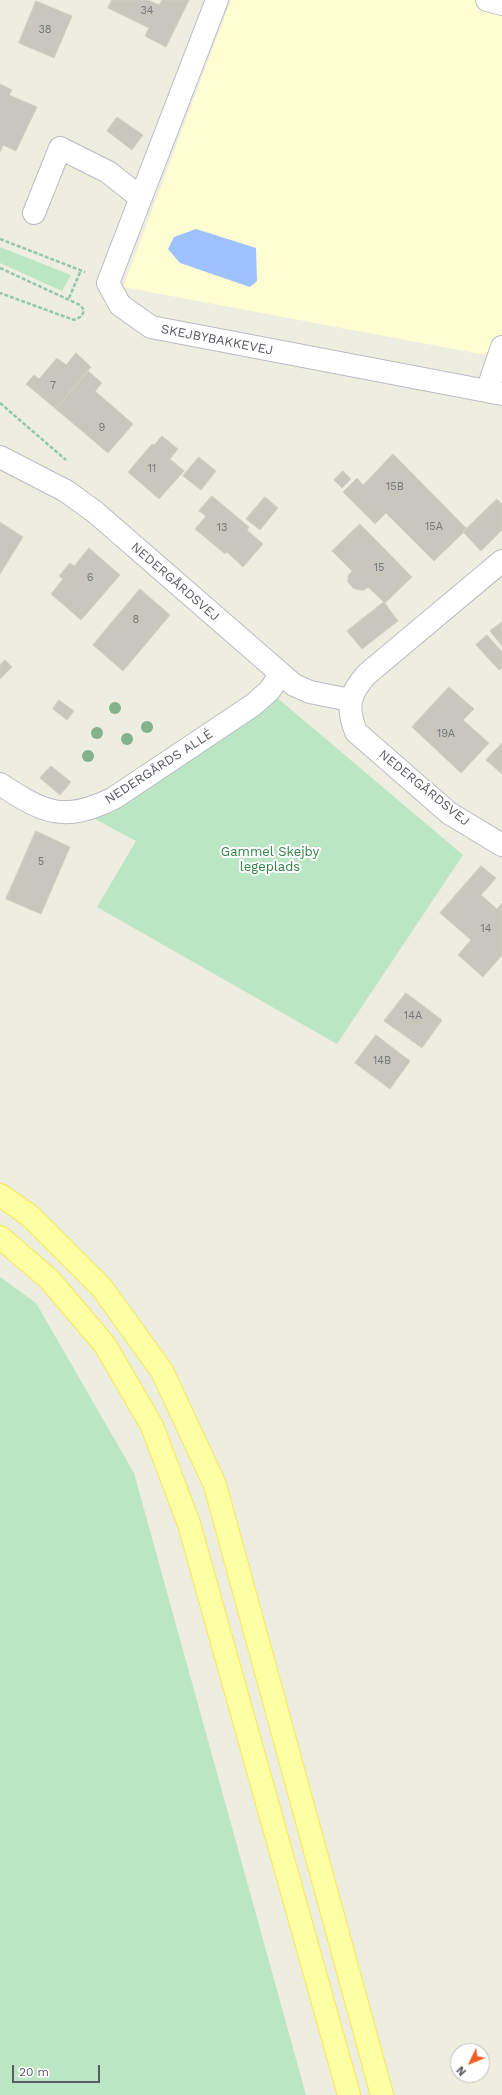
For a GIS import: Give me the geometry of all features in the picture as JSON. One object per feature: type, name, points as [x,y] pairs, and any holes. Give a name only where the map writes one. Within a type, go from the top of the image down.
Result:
[{"type":"main road","points":[[0,1195],[29,1215],[102,1288],[162,1371],[215,1484],[382,2095]]},
{"type":"main road","points":[[0,1237],[49,1279],[105,1345],[152,1426],[189,1524],[349,2095]]},
{"type":"street","points":[[108,284],[217,0]]},
{"type":"street","points":[[487,0],[502,4]]},
{"type":"street","points":[[34,213],[60,148],[108,172],[141,198]]},
{"type":"street","name":"SKEJBYBAKKEVEJ","points":[[108,284],[120,305],[151,327],[495,392]]},
{"type":"street","points":[[495,392],[502,348]]},
{"type":"street","name":"NEDERGÅRDSVEJ","points":[[0,457],[66,491],[95,512],[294,685],[310,692],[350,700],[350,716],[356,732],[449,813],[502,845]]},
{"type":"street","points":[[350,700],[357,686],[367,674],[502,562]]},
{"type":"street","name":"NEDERGÅRDS ALLÉ","points":[[0,784],[25,800],[54,813],[76,812],[96,807],[114,798],[254,705],[269,691],[281,674]]},
{"type":"path","points":[[0,239],[81,270],[108,284]]},
{"type":"path","points":[[0,268],[69,298],[80,305],[84,310],[80,319],[74,320],[0,293]]},
{"type":"path","points":[[69,298],[81,270]]},
{"type":"shaded area","points":[[231,0],[502,0],[502,358],[123,287]]},
{"type":"green space","points":[[0,247],[71,275],[62,291],[0,263]]},
{"type":"green space","name":"Gammel Skejby legeplads","points":[[275,696],[463,855],[337,1044],[97,907],[136,841],[93,818],[112,813],[263,708]]},
{"type":"green space","points":[[0,1277],[36,1303],[134,1473],[306,2095],[0,2095]]},
{"type":"water","points":[[196,229],[256,248],[257,281],[250,287],[180,263],[168,249],[174,237]]},
{"type":"building","points":[[112,0],[148,0],[159,5],[162,0],[189,0],[166,47],[145,36],[149,28],[108,8]]},
{"type":"building","points":[[36,1],[72,16],[54,58],[19,43]]},
{"type":"building","points":[[0,84],[12,90],[9,95],[37,107],[16,151],[3,145],[0,152]]},
{"type":"building","points":[[117,117],[143,135],[132,150],[107,131]]},
{"type":"building","points":[[76,353],[91,367],[56,409],[26,384],[34,375],[39,379],[57,358],[66,365]]},
{"type":"building","points":[[88,371],[102,383],[95,391],[133,424],[108,453],[56,409]]},
{"type":"building","points":[[162,436],[178,449],[170,459],[184,471],[159,499],[128,472],[152,444],[154,445]]},
{"type":"building","points":[[393,454],[467,529],[434,561],[386,513],[375,524],[343,492],[357,478],[363,485]]},
{"type":"building","points":[[199,457],[216,471],[201,490],[183,476]]},
{"type":"building","points":[[343,471],[351,479],[342,488],[334,480]]},
{"type":"building","points":[[212,496],[249,527],[247,530],[263,544],[243,567],[227,552],[225,554],[195,529],[206,516],[199,511]]},
{"type":"building","points":[[265,497],[278,508],[260,530],[246,519]]},
{"type":"building","points":[[497,499],[502,504],[502,530],[481,551],[463,532]]},
{"type":"building","points":[[0,522],[23,537],[0,574]]},
{"type":"building","points":[[360,524],[412,577],[385,603],[368,587],[364,590],[353,588],[348,582],[348,576],[352,571],[332,551]]},
{"type":"building","points":[[89,548],[120,575],[81,620],[51,594],[63,579],[59,576],[70,563],[74,566]]},
{"type":"building","points":[[140,589],[170,615],[123,671],[93,645]]},
{"type":"building","points":[[384,602],[398,621],[362,649],[347,631]]},
{"type":"building","points":[[502,622],[502,646],[490,631]]},
{"type":"building","points":[[487,635],[502,652],[502,668],[499,670],[476,645]]},
{"type":"building","points":[[5,660],[12,667],[0,679],[0,665]]},
{"type":"building","points":[[449,687],[474,709],[463,720],[489,743],[461,773],[412,727]]},
{"type":"building","points":[[59,700],[74,711],[67,720],[53,709]]},
{"type":"building","points":[[502,743],[502,774],[486,760]]},
{"type":"building","points":[[51,766],[71,782],[60,795],[40,778]]},
{"type":"building","points":[[36,831],[70,847],[41,914],[6,899]]},
{"type":"building","points":[[481,866],[496,878],[481,895],[497,909],[502,903],[502,955],[483,977],[458,955],[471,940],[440,913]]},
{"type":"building","points":[[406,993],[442,1020],[422,1048],[384,1021]]},
{"type":"building","points":[[376,1035],[410,1061],[390,1089],[355,1063]]}]
